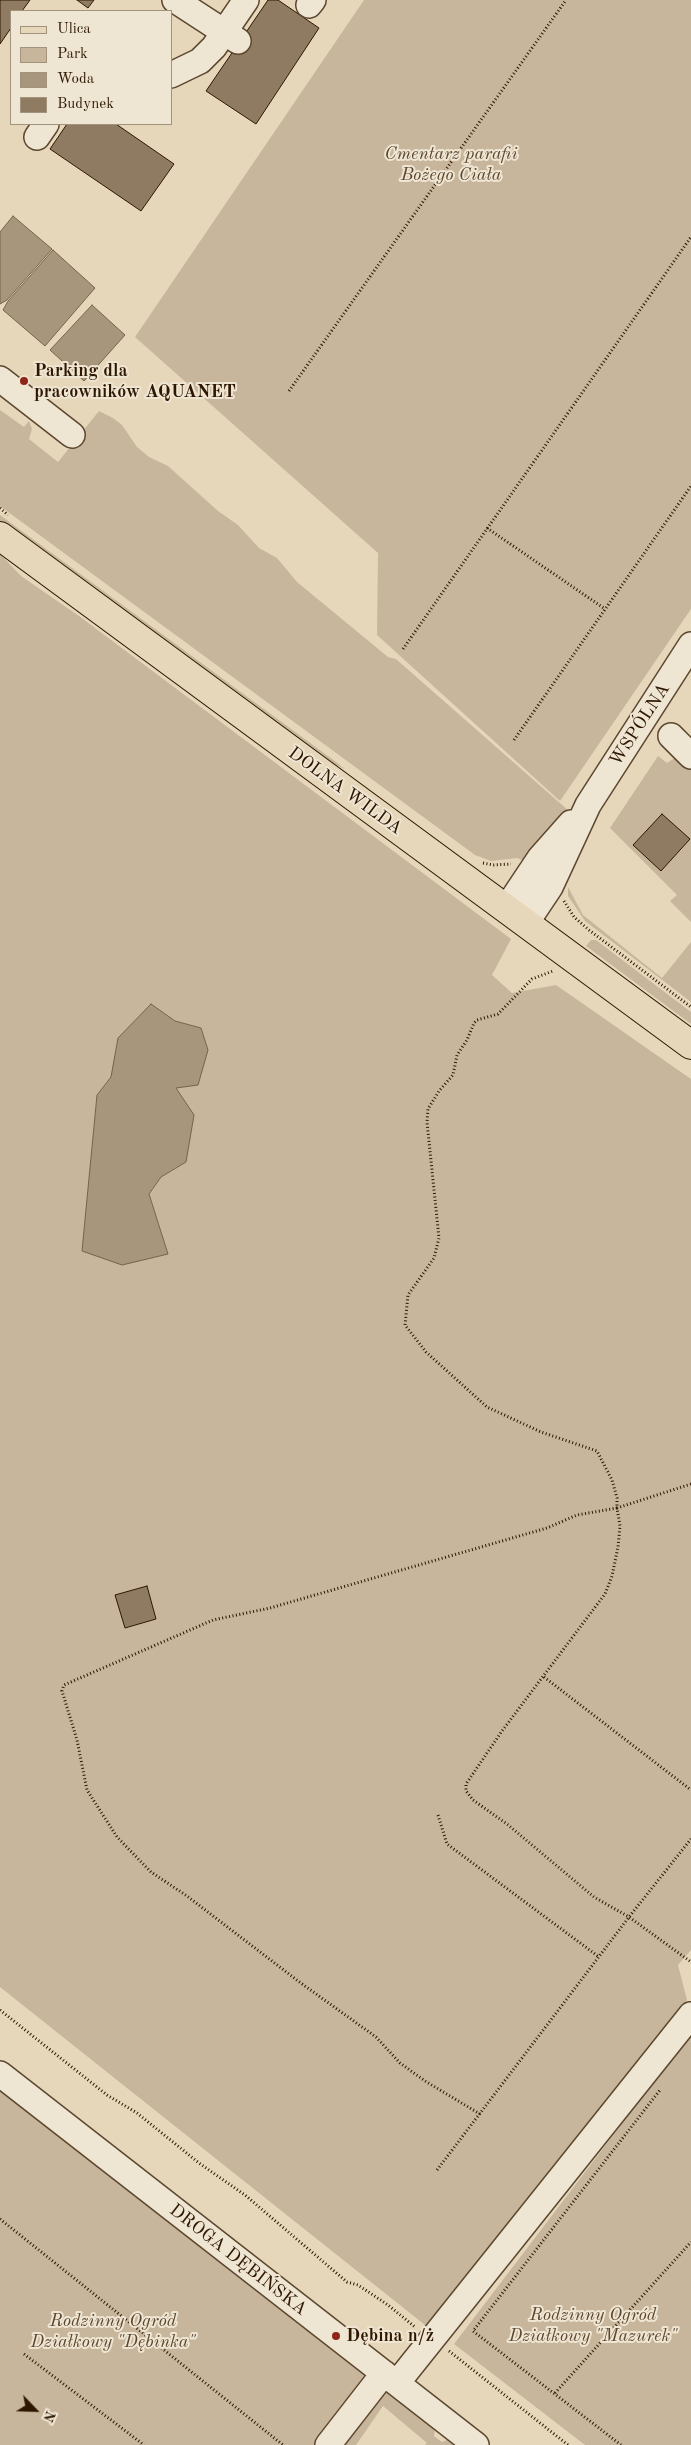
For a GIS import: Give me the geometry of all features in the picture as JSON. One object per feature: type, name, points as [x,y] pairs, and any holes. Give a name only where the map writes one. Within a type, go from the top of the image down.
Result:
[{"type":"main road","name":"DOLNA WILDA","points":[[8,528],[516,916],[577,946],[691,1045]]},
{"type":"street","points":[[175,0],[232,37]]},
{"type":"street","points":[[172,75],[200,61],[232,37],[246,0]]},
{"type":"street","points":[[0,379],[72,436]]},
{"type":"street","name":"WSPÓLNA","points":[[516,916],[550,887],[588,805],[691,645]]},
{"type":"street","points":[[671,736],[691,756]]},
{"type":"street","name":"WSPÓLNA","points":[[516,916],[529,875],[540,858],[588,805]]},
{"type":"street","points":[[328,2445],[390,2378],[433,2338],[691,2015]]},
{"type":"street","name":"DROGA DĘBIŃSKA","points":[[0,2074],[476,2445]]},
{"type":"path","points":[[289,391],[566,0]]},
{"type":"path","points":[[403,649],[691,237]]},
{"type":"path","points":[[514,740],[691,486]]},
{"type":"path","points":[[0,508],[8,528]]},
{"type":"path","points":[[487,528],[605,609]]},
{"type":"path","points":[[479,862],[494,865],[509,864],[529,875]]},
{"type":"path","points":[[550,887],[563,895],[569,909],[589,930],[691,1007]]},
{"type":"path","points":[[589,930],[562,962],[559,971],[540,974],[532,979],[498,1014],[474,1023],[467,1040],[457,1055],[453,1075],[439,1091],[428,1109],[427,1122],[440,1238],[434,1258],[408,1295],[406,1325],[426,1352],[487,1407],[541,1432],[597,1451],[612,1480],[617,1498],[620,1526],[618,1547],[612,1576],[605,1594],[476,1769],[466,1784],[466,1791],[473,1800],[508,1824],[594,1897],[629,1917],[691,1962]]},
{"type":"path","points":[[480,2114],[425,2081],[400,2063],[376,2037],[298,1981],[187,1896],[151,1872],[117,1837],[87,1790],[77,1740],[62,1692],[64,1685],[213,1620],[270,1608],[547,1528],[576,1515],[617,1508],[691,1484]]},
{"type":"path","points":[[544,1677],[691,1790]]},
{"type":"path","points":[[438,1815],[447,1844],[599,1957]]},
{"type":"path","points":[[437,2170],[629,1917],[691,1839]]},
{"type":"path","points":[[0,2010],[107,2095],[137,2113],[199,2163],[259,2206],[346,2282],[358,2285],[388,2305],[423,2333],[433,2338],[568,2445]]},
{"type":"path","points":[[620,2445],[473,2331],[661,2090]]},
{"type":"path","points":[[0,2219],[283,2445]]},
{"type":"path","points":[[555,2393],[691,2242]]},
{"type":"path","points":[[24,2354],[144,2445]]},
{"type":"green space","name":"Cmentarz parafii Bożego Ciała","points":[[364,0],[691,0],[691,609],[560,801],[377,635],[378,553],[135,337]]},
{"type":"green space","points":[[0,410],[24,427],[29,421],[32,429],[29,439],[58,462],[99,411],[113,418],[122,425],[137,447],[149,457],[168,466],[218,511],[238,525],[259,548],[277,558],[297,582],[388,657],[396,659],[569,811],[525,861],[517,858],[491,861],[475,855],[0,506]]},
{"type":"green space","points":[[0,515],[345,769],[314,755],[6,526],[0,521]]},
{"type":"green space","points":[[0,554],[21,576],[79,616],[511,939],[492,975],[512,993],[556,985],[691,1079],[691,1950],[678,1965],[687,2000],[673,2023],[430,2329],[0,1987]],"holes":[[[175,1021],[201,1028],[176,1088],[186,1162],[161,1177],[149,1194],[168,1254],[97,1095],[111,1077]],[[147,1586],[156,1619],[125,1628],[116,1595]]]},
{"type":"green space","points":[[658,756],[667,763],[678,756],[691,767],[691,922],[670,901],[677,895],[610,828]]},
{"type":"green space","points":[[568,887],[583,915],[662,978],[691,942],[691,1002],[585,921],[568,896]]},
{"type":"green space","points":[[591,940],[596,940],[691,1012],[691,1024],[586,946]]},
{"type":"green space","name":"Rodzinny Ogród Działkowy \"Mazurek\"","points":[[691,2033],[691,2445],[585,2445],[454,2344]]},
{"type":"green space","name":"Rodzinny Ogród Działkowy \"Dębinka\"","points":[[0,2083],[435,2429],[434,2436],[442,2442],[449,2439],[456,2445],[425,2445],[427,2443],[383,2406],[356,2445],[0,2445]]},
{"type":"water","points":[[13,216],[52,249],[7,300],[0,304],[0,232]]},
{"type":"water","points":[[53,250],[95,288],[45,346],[3,310],[8,301]]},
{"type":"water","points":[[92,305],[125,335],[84,381],[50,350]]},
{"type":"water","points":[[151,1004],[175,1021],[201,1028],[208,1050],[198,1085],[176,1088],[194,1115],[186,1162],[161,1177],[149,1194],[168,1254],[122,1265],[82,1251],[97,1095],[111,1077],[118,1038]]},
{"type":"building","points":[[0,0],[30,0],[23,10],[10,10],[10,29],[0,44]]},
{"type":"building","points":[[77,0],[94,0],[88,8]]},
{"type":"building","points":[[268,0],[278,0],[319,28],[256,124],[206,91]]},
{"type":"building","points":[[66,125],[117,125],[174,164],[141,211],[50,149]]},
{"type":"building","points":[[662,814],[690,839],[661,871],[633,845]]},
{"type":"building","points":[[147,1586],[156,1619],[125,1628],[115,1595]]},
{"type":"place","name":"Parking dla pracowników AQUANET","points":[[24,381]]},
{"type":"place","name":"Dębina n/ż","points":[[336,2336]]}]
